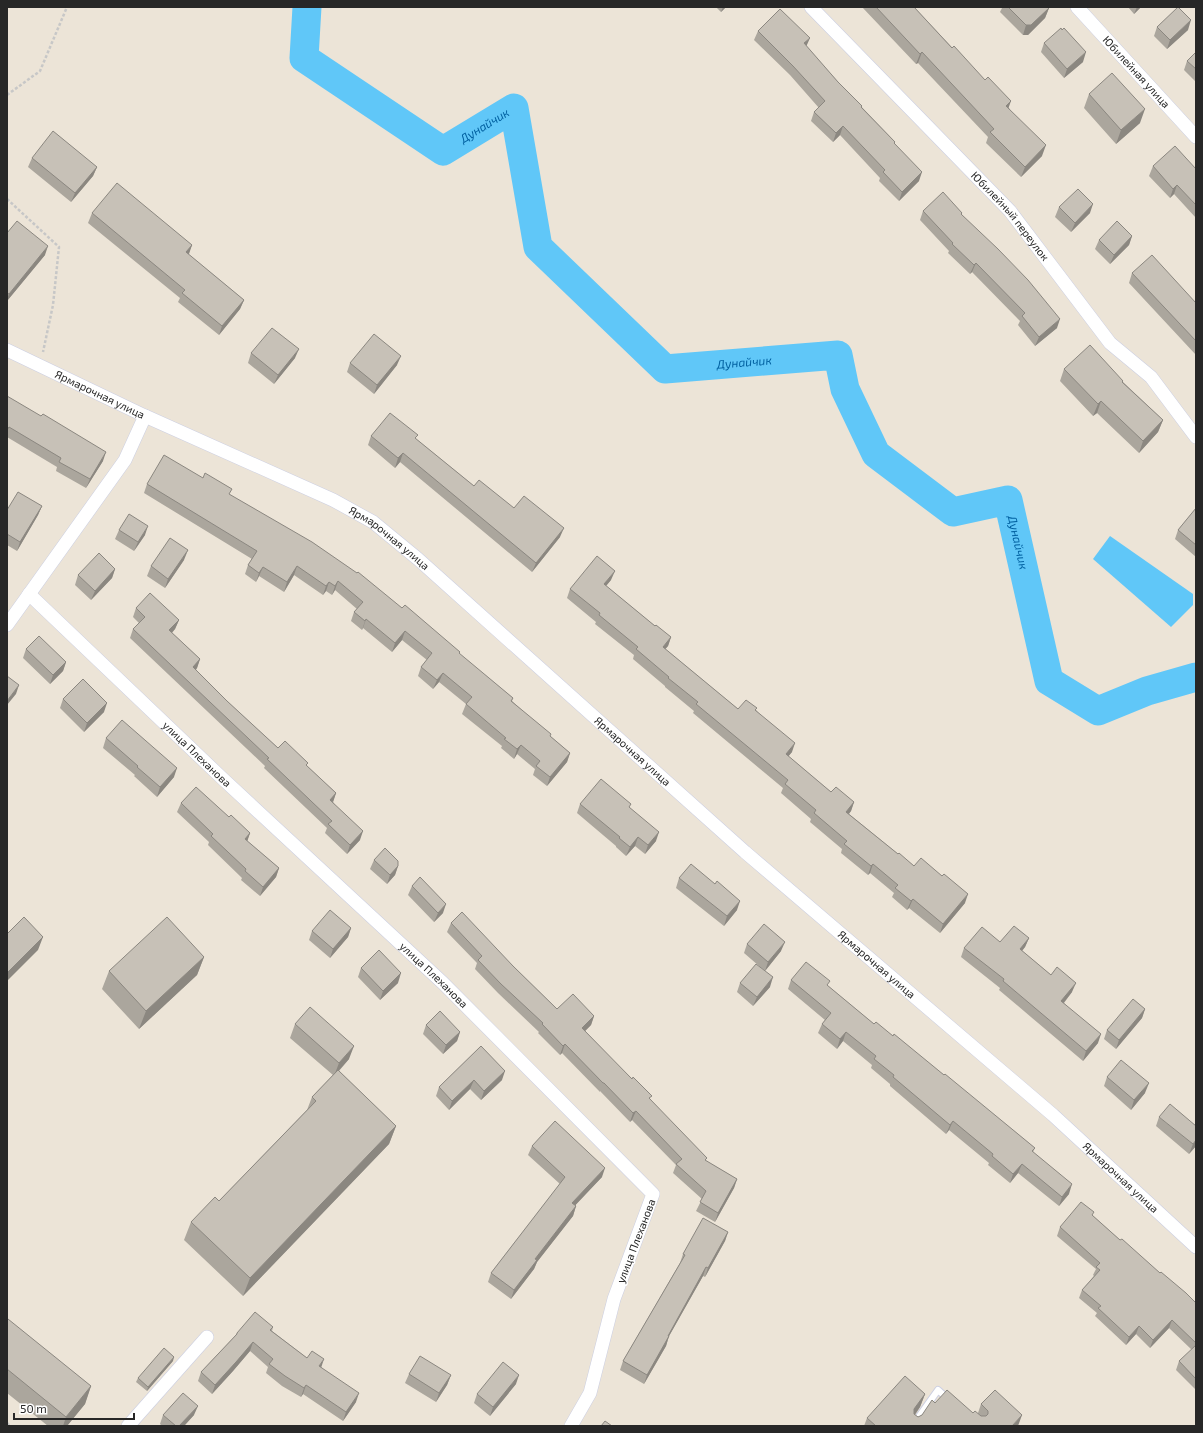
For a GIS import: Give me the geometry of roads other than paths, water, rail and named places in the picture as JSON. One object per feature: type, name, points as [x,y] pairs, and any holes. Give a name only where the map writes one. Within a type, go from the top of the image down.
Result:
[{"type":"street","name":"Юбилейный переулок","points":[[811,7],[1010,211],[1110,343],[1151,377],[1196,437]]},
{"type":"street","name":"Юбилейная улица","points":[[1077,7],[1196,136]]},
{"type":"street","name":"Ярмарочная улица","points":[[7,350],[145,416],[333,500],[373,522],[418,559],[745,852],[1053,1115],[1196,1247]]},
{"type":"street","points":[[7,625],[125,460],[145,416]]},
{"type":"street","name":"улица Плеханова","points":[[29,594],[223,779],[443,982],[653,1194],[614,1299],[590,1392],[571,1426]]},
{"type":"street","points":[[128,1426],[207,1337]]},
{"type":"lane","points":[[913,1426],[938,1390],[955,1405]]},
{"type":"water","points":[[1110,536],[1193,594],[1193,605],[1171,627],[1093,559]]},
{"type":"waterway","name":"Дунайчик","points":[[307,7],[304,58],[443,151],[514,108],[538,247],[665,369],[838,355],[845,389],[876,454],[953,512],[1008,500],[1049,681],[1098,711],[1147,691],[1196,677]]}]
